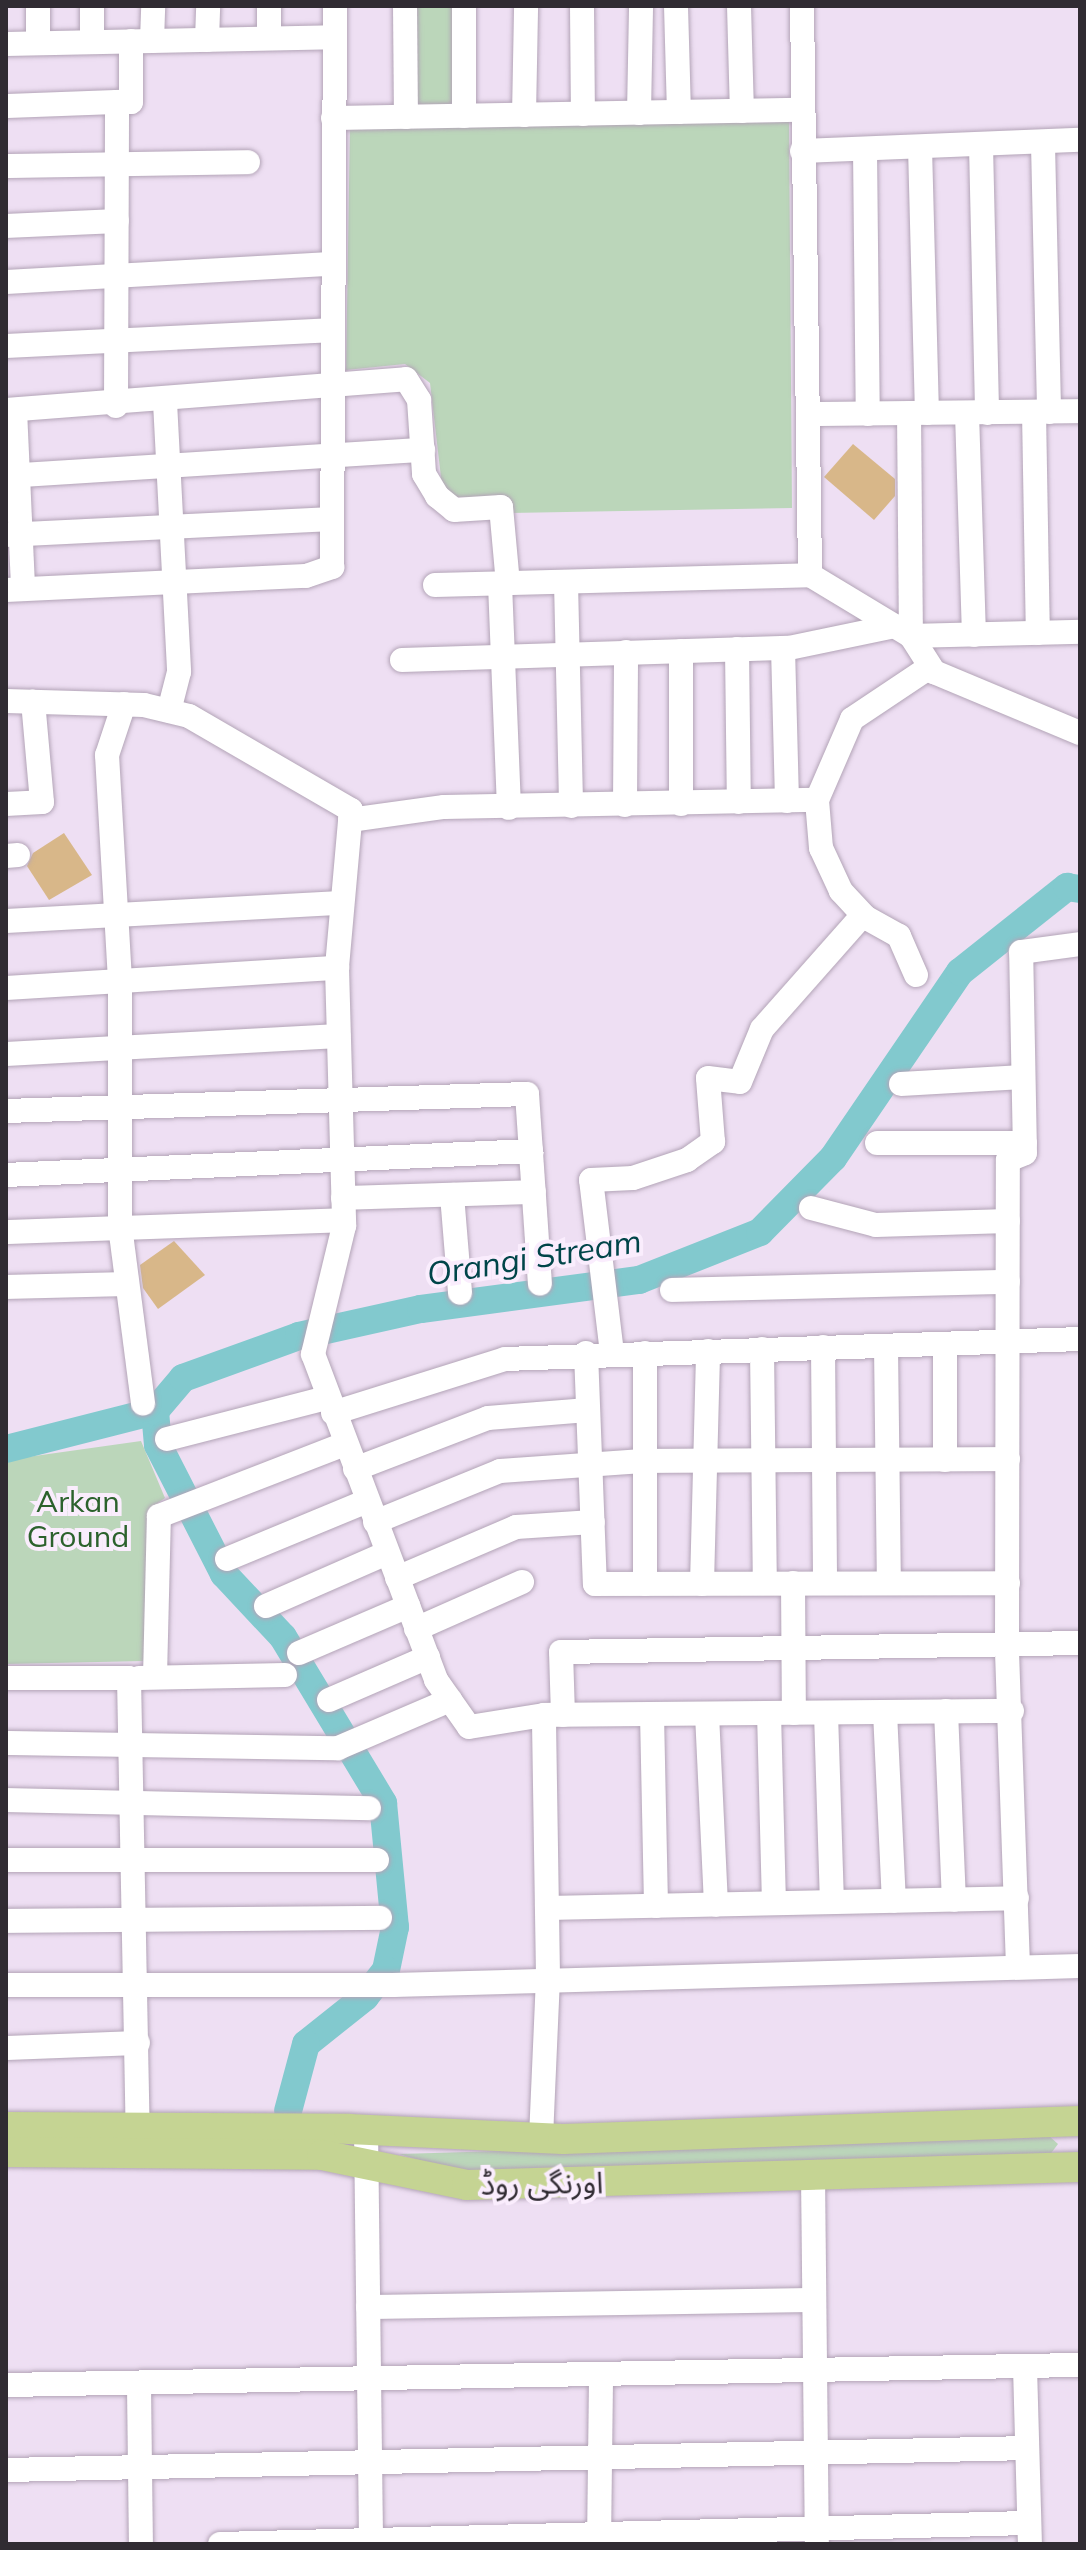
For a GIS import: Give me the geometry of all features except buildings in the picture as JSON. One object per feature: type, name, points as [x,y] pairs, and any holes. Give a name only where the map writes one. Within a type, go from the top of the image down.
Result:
[{"type":"main road","name":"اورنگی روڈ","points":[[6,2127],[366,2129],[541,2138],[1080,2121]]},
{"type":"main road","name":"اورنگی روڈ","points":[[6,2152],[322,2155],[467,2185],[1080,2167]]},
{"type":"street","points":[[38,6],[38,43]]},
{"type":"street","points":[[92,6],[92,42]]},
{"type":"street","points":[[6,106],[131,102],[142,41],[153,6]]},
{"type":"street","points":[[207,40],[208,6]]},
{"type":"street","points":[[269,6],[269,38]]},
{"type":"street","points":[[335,6],[329,389],[332,567],[306,576],[15,589],[10,410],[116,406],[329,389],[360,377],[406,379],[419,400],[424,474],[454,510],[501,507],[509,808]]},
{"type":"street","points":[[405,6],[406,117]]},
{"type":"street","points":[[464,6],[464,116]]},
{"type":"street","points":[[524,115],[526,6]]},
{"type":"street","points":[[582,6],[583,114]]},
{"type":"street","points":[[639,113],[641,6]]},
{"type":"street","points":[[676,6],[679,112]]},
{"type":"street","points":[[739,6],[742,111]]},
{"type":"street","points":[[802,6],[810,575]]},
{"type":"street","points":[[6,44],[334,37]]},
{"type":"street","points":[[116,406],[117,102]]},
{"type":"street","points":[[333,118],[802,110]]},
{"type":"street","points":[[802,151],[1043,144],[1080,140]]},
{"type":"street","points":[[1038,633],[1043,144]]},
{"type":"street","points":[[974,635],[981,145]]},
{"type":"street","points":[[903,631],[918,413],[920,147]]},
{"type":"street","points":[[865,149],[868,414]]},
{"type":"street","points":[[6,166],[248,162]]},
{"type":"street","points":[[6,226],[117,221]]},
{"type":"street","points":[[6,282],[331,264]]},
{"type":"street","points":[[6,346],[330,330]]},
{"type":"street","points":[[165,402],[179,672],[169,711]]},
{"type":"street","points":[[808,414],[1080,411]]},
{"type":"street","points":[[11,476],[423,450]]},
{"type":"street","points":[[12,535],[331,519]]},
{"type":"street","points":[[435,585],[810,575],[903,631],[930,667],[1007,707],[1080,733]]},
{"type":"street","points":[[566,582],[571,806]]},
{"type":"street","points":[[402,660],[783,648],[903,631],[974,635],[1080,632]]},
{"type":"street","points":[[783,648],[787,801]]},
{"type":"street","points":[[737,649],[739,802]]},
{"type":"street","points":[[681,651],[681,804]]},
{"type":"street","points":[[625,805],[626,652]]},
{"type":"street","points":[[916,975],[899,936],[863,915],[841,891],[821,848],[817,800],[852,719],[930,667]]},
{"type":"street","points":[[6,701],[124,704],[169,711],[292,772],[351,810],[337,968],[344,1209],[328,1309],[313,1354],[428,1657],[450,1700],[469,1727],[553,1715],[1012,1711]]},
{"type":"street","points":[[6,804],[42,802],[33,701]]},
{"type":"street","points":[[124,704],[107,755],[120,980],[120,1226],[143,1404]]},
{"type":"street","points":[[350,820],[444,807],[817,800]]},
{"type":"street","points":[[6,921],[341,903]]},
{"type":"street","points":[[612,1353],[591,1180],[633,1178],[687,1160],[713,1142],[708,1078],[740,1082],[762,1029],[863,915]]},
{"type":"street","points":[[1018,1967],[1012,1711],[1007,1644],[1008,1160],[1025,1153],[1021,952],[1080,944]]},
{"type":"street","points":[[6,988],[337,968]]},
{"type":"street","points":[[6,1054],[339,1036]]},
{"type":"street","points":[[901,1084],[1023,1077]]},
{"type":"street","points":[[6,1111],[527,1094],[540,1284]]},
{"type":"street","points":[[877,1143],[1025,1143]]},
{"type":"street","points":[[6,1175],[342,1154],[531,1151]]},
{"type":"street","points":[[6,1232],[344,1209],[452,1195],[534,1192]]},
{"type":"street","points":[[452,1195],[460,1293]]},
{"type":"street","points":[[811,1208],[876,1225],[1008,1221]]},
{"type":"street","points":[[672,1290],[1008,1282]]},
{"type":"street","points":[[6,1287],[126,1284]]},
{"type":"street","points":[[167,1439],[330,1405],[505,1359],[586,1353],[1080,1339]]},
{"type":"street","points":[[945,1344],[945,1460]]},
{"type":"street","points":[[886,1346],[889,1583]]},
{"type":"street","points":[[823,1347],[825,1583]]},
{"type":"street","points":[[762,1349],[765,1583]]},
{"type":"street","points":[[702,1584],[708,1351]]},
{"type":"street","points":[[586,1353],[595,1584],[1008,1583]]},
{"type":"street","points":[[645,1353],[645,1584]]},
{"type":"street","points":[[355,1469],[488,1418],[588,1410]]},
{"type":"street","points":[[155,1677],[159,1516],[185,1502],[345,1444]]},
{"type":"street","points":[[227,1559],[500,1471],[643,1461],[1008,1459]]},
{"type":"street","points":[[397,1578],[516,1527],[593,1522]]},
{"type":"street","points":[[266,1606],[387,1553]]},
{"type":"street","points":[[299,1653],[522,1582]]},
{"type":"street","points":[[793,1583],[794,1713]]},
{"type":"street","points":[[541,2138],[548,1976],[553,1715],[561,1652],[1080,1643]]},
{"type":"street","points":[[329,1700],[428,1657]]},
{"type":"street","points":[[6,1678],[285,1675]]},
{"type":"street","points":[[129,1678],[138,1982],[138,2128]]},
{"type":"street","points":[[6,1743],[348,1746],[450,1700]]},
{"type":"street","points":[[946,1711],[954,1900]]},
{"type":"street","points":[[885,1712],[894,1901]]},
{"type":"street","points":[[769,1713],[774,1903]]},
{"type":"street","points":[[826,1713],[832,1902]]},
{"type":"street","points":[[652,1714],[656,1906]]},
{"type":"street","points":[[707,1714],[716,1905]]},
{"type":"street","points":[[6,1800],[132,1798],[369,1808]]},
{"type":"street","points":[[6,1860],[134,1856],[377,1860]]},
{"type":"street","points":[[547,1908],[1017,1898]]},
{"type":"street","points":[[6,1921],[380,1918]]},
{"type":"street","points":[[6,1985],[138,1982],[393,1985],[548,1976],[1080,1966]]},
{"type":"street","points":[[6,2048],[138,2043]]},
{"type":"street","points":[[366,2129],[371,2543]]},
{"type":"street","points":[[813,2174],[814,2300],[819,2375],[817,2539]]},
{"type":"street","points":[[368,2307],[814,2300]]},
{"type":"street","points":[[6,2385],[369,2384],[819,2375],[1080,2365]]},
{"type":"street","points":[[220,2544],[817,2539],[1030,2533],[1025,2367]]},
{"type":"street","points":[[599,2540],[597,2459],[601,2377]]},
{"type":"street","points":[[139,2386],[141,2544]]},
{"type":"street","points":[[6,2470],[1027,2448]]},
{"type":"green space","points":[[405,6],[464,6],[464,116],[406,117]]},
{"type":"green space","points":[[789,122],[792,508],[510,513],[509,497],[451,497],[442,486],[430,383],[405,364],[346,370],[350,125]]},
{"type":"green space","name":"Arkan Ground","points":[[141,1441],[165,1498],[149,1509],[144,1661],[6,1664],[6,1460]]},
{"type":"green space","points":[[1048,2135],[1058,2144],[1049,2156],[460,2172],[399,2154]]},
{"type":"waterway","name":"Orangi Stream","points":[[6,1449],[155,1411],[183,1378],[299,1336],[421,1309],[639,1280],[760,1232],[833,1158],[960,972],[1067,887],[1080,889]]},
{"type":"waterway","points":[[155,1411],[158,1445],[224,1574],[283,1637],[383,1803],[395,1927],[386,1970],[365,1997],[306,2044],[288,2111]]}]
